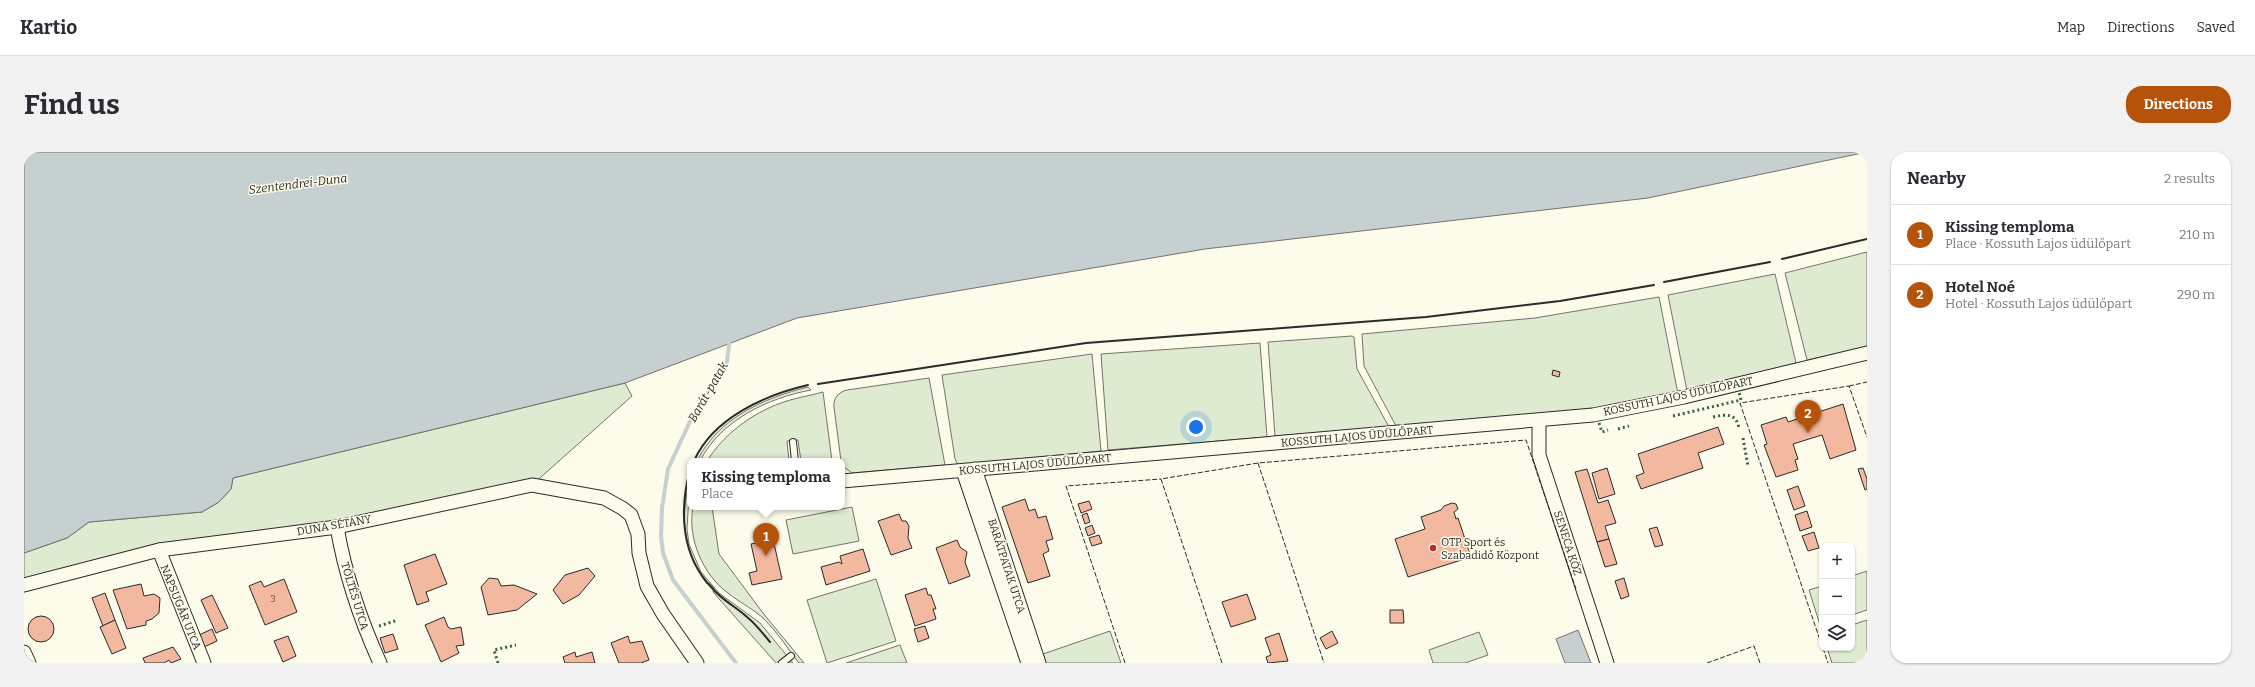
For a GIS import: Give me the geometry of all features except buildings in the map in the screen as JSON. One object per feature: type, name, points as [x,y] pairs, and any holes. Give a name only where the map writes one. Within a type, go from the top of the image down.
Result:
[{"type":"street","name":"KOSSUTH LAJOS ÜDÜLŐPART","points":[[845,481],[1539,421],[1593,415],[1684,397],[1867,354]]},
{"type":"street","name":"SENECA KÖZ","points":[[1539,421],[1539,455],[1607,663]]},
{"type":"street","name":"BARÁTPATAK UTCA","points":[[969,470],[1000,564],[1039,663]]},
{"type":"street","name":"DUNA SÉTÁNY","points":[[24,585],[158,550],[337,527],[532,485],[604,498],[631,515],[635,524],[642,570],[647,586],[663,614],[697,663]]},
{"type":"street","name":"TÖLTÉS UTCA","points":[[337,527],[350,584],[365,629],[380,663]]},
{"type":"street","name":"NAPSUGÁR UTCA","points":[[158,550],[204,663]]},
{"type":"street","name":"BARÁTPATAK UTCA","points":[[1000,564],[1028,663]]},
{"type":"street","points":[[24,652],[29,663]]},
{"type":"lane","points":[[793,442],[795,458]]},
{"type":"lane","points":[[782,663],[791,656]]},
{"type":"green space","points":[[1867,252],[1867,347],[1807,360],[1785,273]]},
{"type":"green space","points":[[1775,274],[1796,363],[1687,391],[1668,295]]},
{"type":"green space","points":[[1659,297],[1678,394],[1599,408],[1396,426],[1364,366],[1362,334],[1535,318]]},
{"type":"green space","points":[[1354,337],[1357,369],[1389,427],[1275,436],[1268,342]]},
{"type":"green space","points":[[1260,343],[1267,437],[1108,450],[1101,354]]},
{"type":"green space","points":[[1092,354],[1101,451],[958,465],[955,459],[942,375]]},
{"type":"green space","points":[[929,378],[945,465],[852,473],[845,468],[845,458],[841,458],[834,401],[839,394],[847,390]]},
{"type":"green space","points":[[625,383],[632,396],[532,485],[337,527],[158,550],[24,585],[24,553],[67,538],[89,522],[202,512],[219,502],[231,489],[233,478]]},
{"type":"green space","points":[[808,387],[811,390],[778,399],[747,413],[720,434],[702,458],[699,458],[706,446],[717,433],[730,422],[759,404]]},
{"type":"green space","points":[[823,392],[832,458],[801,458],[798,440],[787,441],[789,458],[709,458],[722,442],[739,426],[759,413],[786,401]]},
{"type":"green space","points":[[687,493],[687,529],[689,544],[701,572],[719,593],[760,623],[793,663],[776,663],[713,592],[714,588],[709,583],[707,584],[699,572],[688,547],[685,507]]},
{"type":"green space","points":[[852,507],[859,541],[793,554],[786,520],[837,510],[845,510],[845,508]]},
{"type":"green space","points":[[693,510],[712,510],[719,554],[763,613],[804,663],[799,663],[765,620],[728,593],[711,576],[704,566],[695,543],[692,531]]},
{"type":"green space","points":[[1867,571],[1867,610],[1855,614],[1855,579],[1855,575]]},
{"type":"green space","points":[[876,579],[896,641],[827,663],[807,600]]},
{"type":"green space","points":[[1819,587],[1819,622],[1809,590]]},
{"type":"green space","points":[[1867,620],[1867,663],[1832,663],[1828,651],[1855,651],[1855,624]]},
{"type":"green space","points":[[1110,631],[1121,663],[1046,663],[1043,654]]},
{"type":"green space","points":[[1479,632],[1488,655],[1465,663],[1433,663],[1429,650]]},
{"type":"green space","points":[[900,645],[907,663],[846,663]]},
{"type":"water","name":"Szentendrei-Duna","points":[[24,152],[1867,152],[1648,198],[1205,249],[797,318],[625,383],[233,478],[231,489],[219,502],[202,512],[89,522],[67,538],[24,553]]},
{"type":"water","points":[[1578,630],[1591,663],[1565,663],[1556,639]]},
{"type":"waterway","name":"Barát-patak","points":[[730,337],[727,362],[692,417],[668,469],[662,508],[661,536],[663,553],[673,580],[736,663]]},
{"type":"hedge","points":[[1673,416],[1741,400],[1739,392]]},
{"type":"hedge","points":[[1713,417],[1722,415],[1733,417],[1738,423],[1739,428]]},
{"type":"hedge","points":[[1599,423],[1602,432],[1608,430]]},
{"type":"hedge","points":[[1618,429],[1629,426]]},
{"type":"hedge","points":[[1743,438],[1748,466]]},
{"type":"hedge","points":[[379,626],[398,620]]},
{"type":"hedge","points":[[498,663],[494,650],[516,645]]},
{"type":"fence","points":[[1849,386],[1867,382]]},
{"type":"fence","points":[[1819,637],[1740,403],[1849,386],[1867,437]]},
{"type":"fence","points":[[1222,663],[1161,479],[1258,463],[1526,440],[1576,589]]},
{"type":"fence","points":[[1258,463],[1324,663]]},
{"type":"fence","points":[[1125,663],[1066,486],[1161,479]]},
{"type":"fence","points":[[1707,663],[1754,646],[1760,663]]},
{"type":"fence","points":[[1824,651],[1828,663]]},
{"type":"wall","points":[[1782,259],[1867,239]]},
{"type":"wall","points":[[1664,282],[1770,262]]},
{"type":"wall","points":[[818,384],[1086,343],[1426,317],[1560,301],[1654,285]]},
{"type":"wall","points":[[696,458],[714,432],[742,411],[775,395],[808,385]]},
{"type":"wall","points":[[687,486],[684,501],[685,532],[694,562],[702,575],[716,592],[743,613],[770,642]]},
{"type":"place","name":"Hotel Noé","points":[[1808,433]]},
{"type":"place","name":"OTP Sport és Szabadidő Központ","points":[[1433,548]]},
{"type":"place","name":"Kissing temploma","points":[[766,556]]}]
